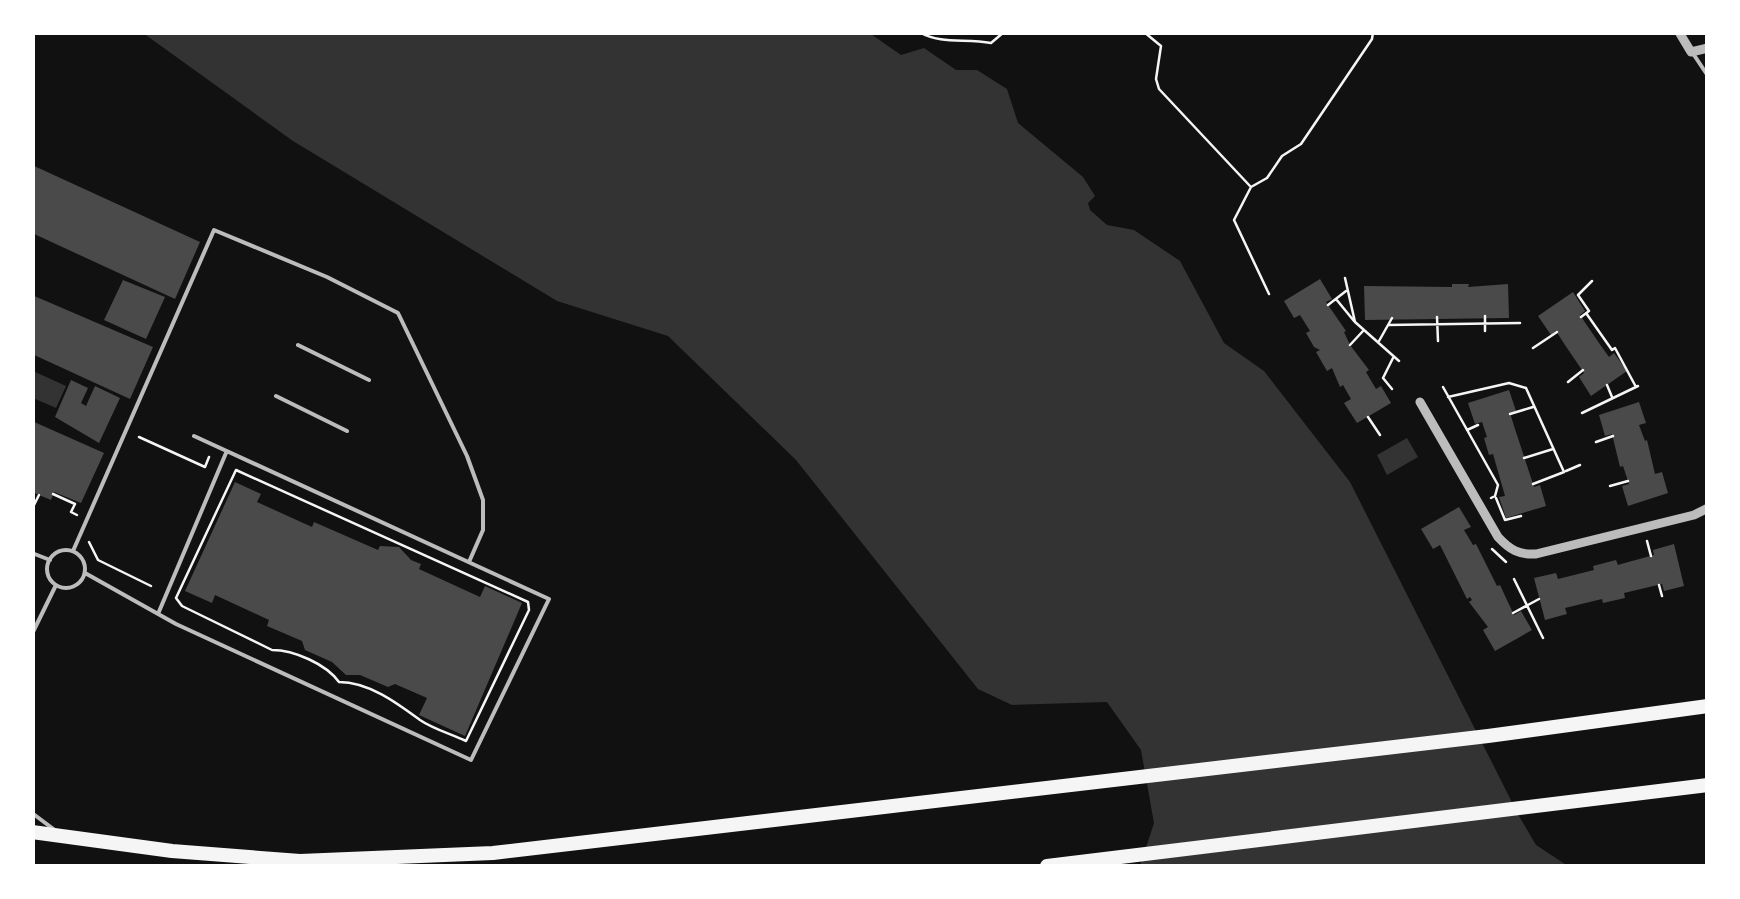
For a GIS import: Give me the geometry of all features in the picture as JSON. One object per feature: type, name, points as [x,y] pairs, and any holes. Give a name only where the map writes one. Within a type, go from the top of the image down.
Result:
[{"type":"highway","points":[[32,832],[172,851],[300,860],[423,858],[594,844],[1708,706]]},
{"type":"highway","points":[[1047,866],[1708,785]]},
{"type":"street","points":[[1679,32],[1691,52],[1708,48]]},
{"type":"street","points":[[1420,402],[1498,537],[1508,548],[1523,554],[1694,516],[1708,508]]},
{"type":"lane","points":[[1691,52],[1708,76]]},
{"type":"lane","points":[[73,552],[214,230],[327,277],[398,312],[467,456],[483,500],[484,530],[470,562]]},
{"type":"lane","points":[[298,345],[369,380]]},
{"type":"lane","points":[[276,396],[347,431]]},
{"type":"lane","points":[[56,585],[47,571],[50,560],[62,550],[73,552],[82,558],[85,573],[158,614],[472,760],[549,599],[194,436]]},
{"type":"lane","points":[[158,614],[226,451]]},
{"type":"lane","points":[[32,553],[50,560]]},
{"type":"lane","points":[[56,585],[74,587],[85,573]]},
{"type":"lane","points":[[32,634],[56,585]]},
{"type":"lane","points":[[32,813],[64,836]]},
{"type":"path","points":[[919,32],[936,42],[966,38],[991,43],[1004,32]]},
{"type":"path","points":[[1144,32],[1162,46],[1156,80],[1159,89],[1251,187]]},
{"type":"path","points":[[1269,294],[1234,220],[1251,187],[1268,178],[1282,156],[1301,144],[1373,32]]},
{"type":"path","points":[[1345,278],[1355,322]]},
{"type":"path","points":[[1582,413],[1637,386],[1615,348],[1612,350],[1584,315],[1589,311],[1578,296],[1592,282]]},
{"type":"path","points":[[1328,305],[1347,290]]},
{"type":"path","points":[[1336,299],[1355,322],[1400,362]]},
{"type":"path","points":[[1485,331],[1486,316]]},
{"type":"path","points":[[1437,317],[1438,341]]},
{"type":"path","points":[[1378,343],[1392,318]]},
{"type":"path","points":[[1388,325],[1520,322]]},
{"type":"path","points":[[1350,344],[1364,330]]},
{"type":"path","points":[[1533,348],[1557,332]]},
{"type":"path","points":[[1392,389],[1383,378],[1394,356]]},
{"type":"path","points":[[1568,382],[1583,370]]},
{"type":"path","points":[[1448,397],[1515,383],[1526,388],[1564,472]]},
{"type":"path","points":[[1607,385],[1613,398]]},
{"type":"path","points":[[1443,387],[1498,484],[1496,496],[1505,520],[1521,516]]},
{"type":"path","points":[[1510,414],[1535,406]]},
{"type":"path","points":[[1368,416],[1380,435]]},
{"type":"path","points":[[1467,430],[1480,424]]},
{"type":"path","points":[[1596,442],[1613,436]]},
{"type":"path","points":[[139,437],[205,467],[209,458]]},
{"type":"path","points":[[1524,458],[1554,449]]},
{"type":"path","points":[[1533,484],[1580,464]]},
{"type":"path","points":[[1490,470],[1497,468]]},
{"type":"path","points":[[236,470],[523,598],[529,610],[466,741],[421,720],[387,697],[354,682],[339,682],[332,672],[284,650],[272,650],[185,610],[176,598],[236,470]]},
{"type":"path","points":[[1610,486],[1628,480]]},
{"type":"path","points":[[32,509],[39,494]]},
{"type":"path","points":[[53,494],[75,504],[72,512],[78,515]]},
{"type":"path","points":[[1488,500],[1496,496]]},
{"type":"path","points":[[89,540],[98,560],[151,586]]},
{"type":"path","points":[[1647,540],[1651,556]]},
{"type":"path","points":[[1514,579],[1542,638]]},
{"type":"path","points":[[1659,585],[1662,596]]},
{"type":"path","points":[[1513,613],[1540,599]]},
{"type":"path","points":[[339,682],[342,673]]},
{"type":"shaded area","points":[[868,32],[901,55],[924,48],[956,70],[977,70],[1007,89],[1018,123],[1083,177],[1095,196],[1088,203],[1090,210],[1107,225],[1134,230],[1180,261],[1224,343],[1264,371],[1350,482],[1519,816],[1536,845],[1568,866],[1140,866],[1154,823],[1141,750],[1107,702],[1012,705],[978,689],[796,460],[668,336],[557,301],[293,141],[143,33]]},
{"type":"shaded area","points":[[33,371],[66,386],[56,408],[33,398]]},
{"type":"shaded area","points":[[1407,438],[1418,457],[1387,475],[1377,455]]},
{"type":"building","points":[[32,165],[200,242],[175,299],[32,233]]},
{"type":"building","points":[[1320,279],[1332,299],[1326,302],[1346,331],[1350,345],[1369,370],[1366,372],[1376,389],[1381,386],[1391,403],[1357,423],[1344,403],[1351,399],[1343,385],[1340,387],[1332,368],[1327,371],[1300,315],[1294,318],[1284,301]]},
{"type":"building","points":[[123,280],[165,297],[146,339],[104,320]]},
{"type":"building","points":[[1508,284],[1509,318],[1365,320],[1364,286]]},
{"type":"building","points":[[1573,292],[1585,311],[1580,315],[1599,343],[1609,357],[1614,353],[1627,371],[1591,396],[1579,377],[1584,373],[1556,331],[1551,335],[1538,316]]},
{"type":"building","points":[[32,295],[153,347],[130,399],[32,354]]},
{"type":"building","points":[[71,380],[88,388],[81,403],[86,406],[95,386],[120,398],[99,443],[55,417]]},
{"type":"building","points":[[1509,390],[1516,411],[1510,413],[1515,429],[1534,487],[1540,485],[1546,506],[1506,518],[1499,497],[1505,496],[1493,454],[1489,455],[1482,422],[1475,424],[1468,403]]},
{"type":"building","points":[[1639,402],[1646,423],[1639,425],[1655,474],[1662,472],[1668,493],[1628,506],[1622,486],[1629,484],[1623,466],[1620,467],[1612,434],[1605,436],[1599,415]]},
{"type":"building","points":[[32,421],[104,453],[81,503],[54,492],[51,500],[32,492]]},
{"type":"building","points":[[235,482],[261,494],[257,502],[312,527],[314,522],[378,550],[380,546],[399,547],[421,564],[419,569],[480,597],[485,586],[522,603],[465,736],[419,715],[427,698],[395,684],[388,687],[360,675],[346,675],[332,662],[305,650],[302,641],[267,626],[269,620],[215,595],[212,603],[185,591]]},
{"type":"building","points":[[1459,507],[1471,527],[1464,530],[1476,544],[1514,615],[1521,611],[1532,630],[1495,651],[1483,630],[1488,627],[1469,602],[1470,597],[1467,599],[1440,545],[1433,549],[1421,529]]},
{"type":"building","points":[[1674,544],[1684,586],[1664,591],[1662,584],[1624,593],[1625,598],[1565,608],[1567,614],[1545,620],[1534,578],[1556,573],[1558,579],[1616,560],[1618,565],[1654,555],[1653,550]]}]
